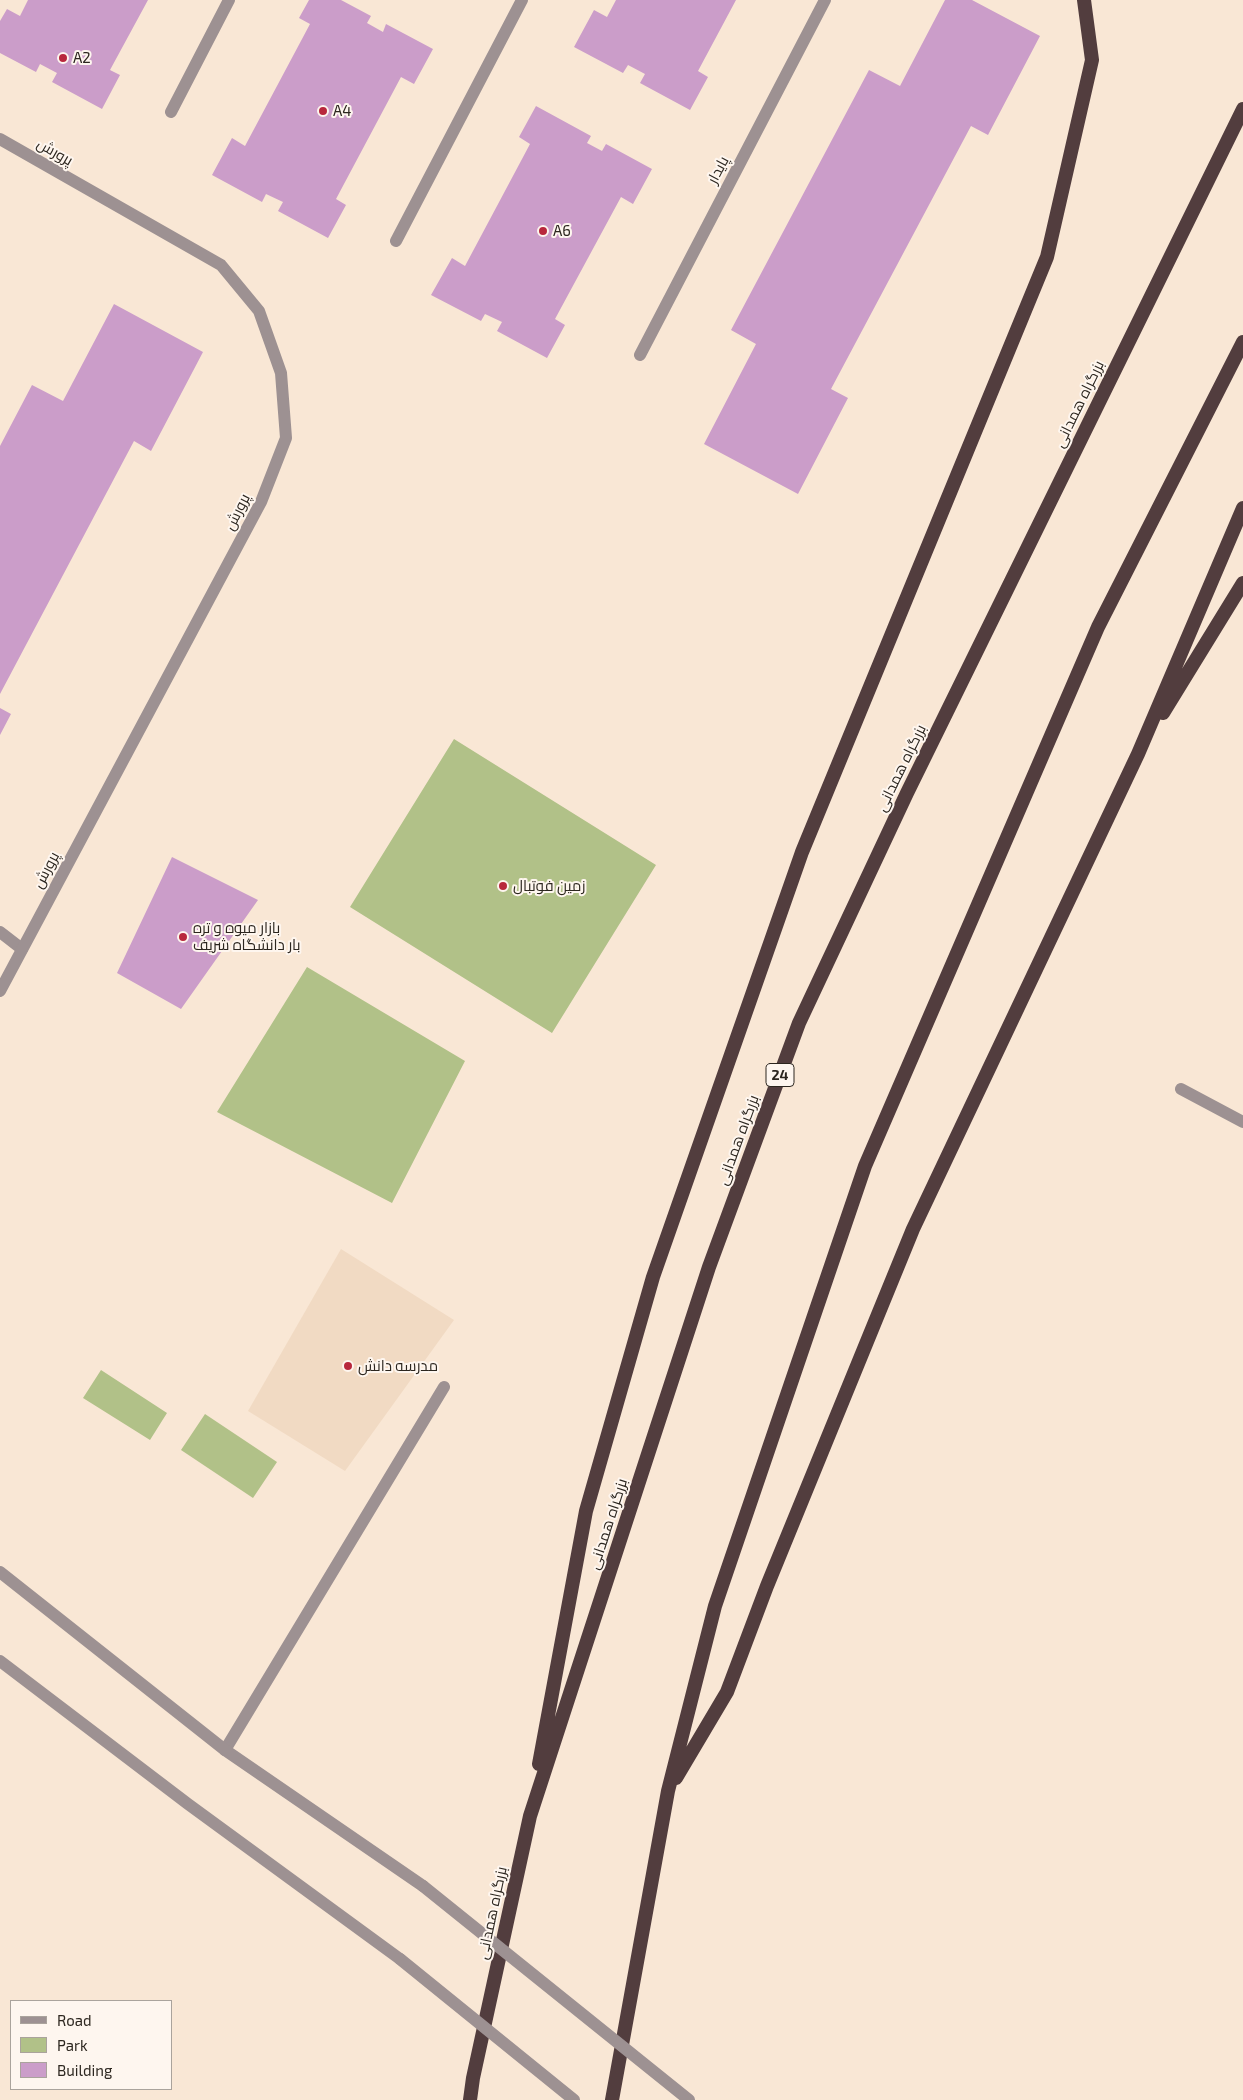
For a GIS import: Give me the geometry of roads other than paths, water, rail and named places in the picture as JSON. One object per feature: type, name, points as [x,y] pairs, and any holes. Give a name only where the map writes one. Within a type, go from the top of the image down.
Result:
[{"type":"highway","points":[[530,1816],[586,1510],[654,1277],[802,852],[1047,257],[1092,60],[1084,0]]},
{"type":"highway","name":"بزرگراه همدانی","points":[[470,2100],[472,2078],[530,1816],[709,1267],[799,1023],[906,793],[1243,109]]},
{"type":"highway","points":[[612,2100],[668,1791],[715,1606],[865,1166],[1098,627],[1243,342]]},
{"type":"highway","points":[[668,1791],[727,1692],[767,1586],[913,1229],[1138,754],[1243,508]]},
{"type":"highway","points":[[1138,754],[1243,583]]},
{"type":"street","points":[[171,112],[229,0]]},
{"type":"street","points":[[396,241],[522,0]]},
{"type":"street","name":"پایدار","points":[[640,354],[825,0]]},
{"type":"street","name":"پرورش","points":[[0,139],[221,266],[259,311],[281,373],[286,438],[261,502],[0,991]]},
{"type":"street","points":[[0,932],[22,949]]},
{"type":"street","points":[[1181,1088],[1243,1122]]},
{"type":"street","points":[[225,1750],[444,1387]]},
{"type":"street","points":[[0,1572],[225,1750],[423,1886],[689,2100]]},
{"type":"street","points":[[0,1661],[188,1804],[400,1959],[574,2100]]},
{"type":"place","name":"A2","points":[[63,58]]},
{"type":"place","name":"A4","points":[[323,111]]},
{"type":"place","name":"A6","points":[[543,231]]},
{"type":"place","name":"زمین فوتبال","points":[[503,886]]},
{"type":"place","name":"بازار میوه و تره بار دانشگاه شریف","points":[[183,937]]},
{"type":"place","name":"مدرسه دانش","points":[[348,1366]]}]
